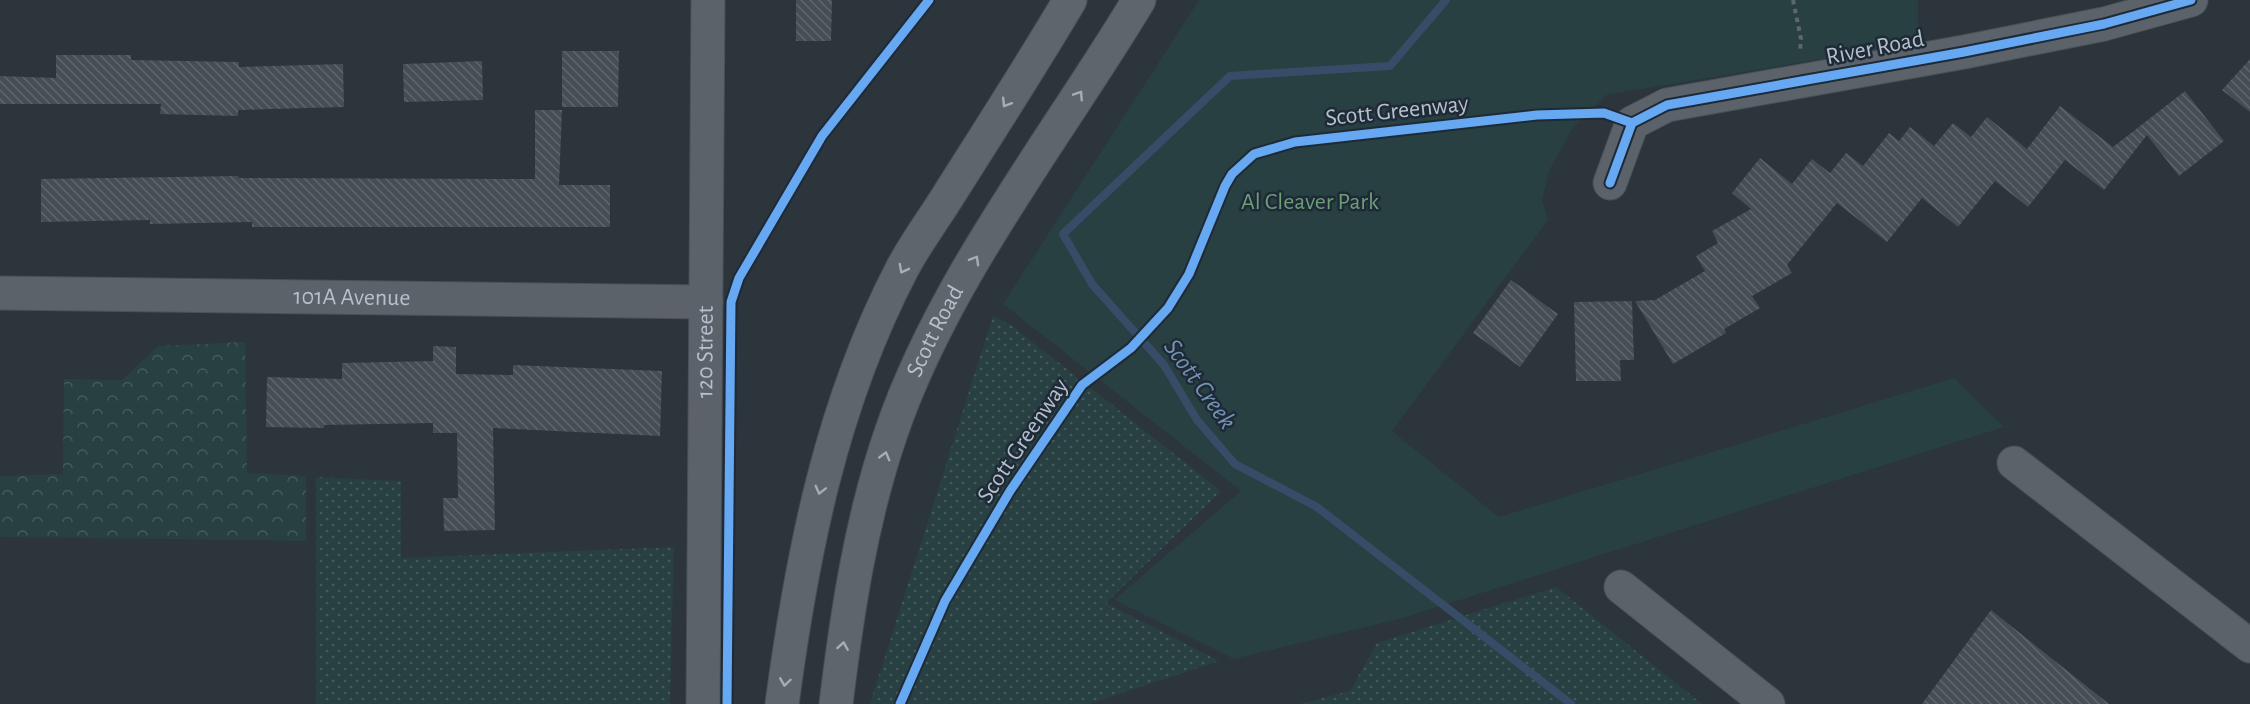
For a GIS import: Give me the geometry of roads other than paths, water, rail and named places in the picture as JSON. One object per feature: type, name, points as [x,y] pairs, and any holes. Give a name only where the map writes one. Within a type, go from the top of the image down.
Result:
[{"type":"main road","points":[[782,704],[801,576],[819,493],[840,416],[871,338],[902,268],[1070,0]]},
{"type":"main road","name":"Scott Road","points":[[836,704],[854,579],[871,507],[891,433],[920,362],[995,226],[1138,0]]},
{"type":"street","name":"120 Street","points":[[703,704],[708,0]]},
{"type":"street","name":"River Road","points":[[1610,183],[1632,123],[1667,105],[2104,24],[2191,0]]},
{"type":"street","name":"101A Avenue","points":[[0,293],[706,302]]},
{"type":"street","points":[[2014,463],[2250,646]]},
{"type":"street","points":[[1621,587],[1768,704]]},
{"type":"waterway","name":"Scott Creek","points":[[1446,0],[1390,66],[1230,76],[1063,234],[1092,284],[1164,365],[1197,420],[1235,464],[1317,507],[1571,704]]},
{"type":"park label","name":"Al Cleaver Park","points":[[1310,202]]}]
